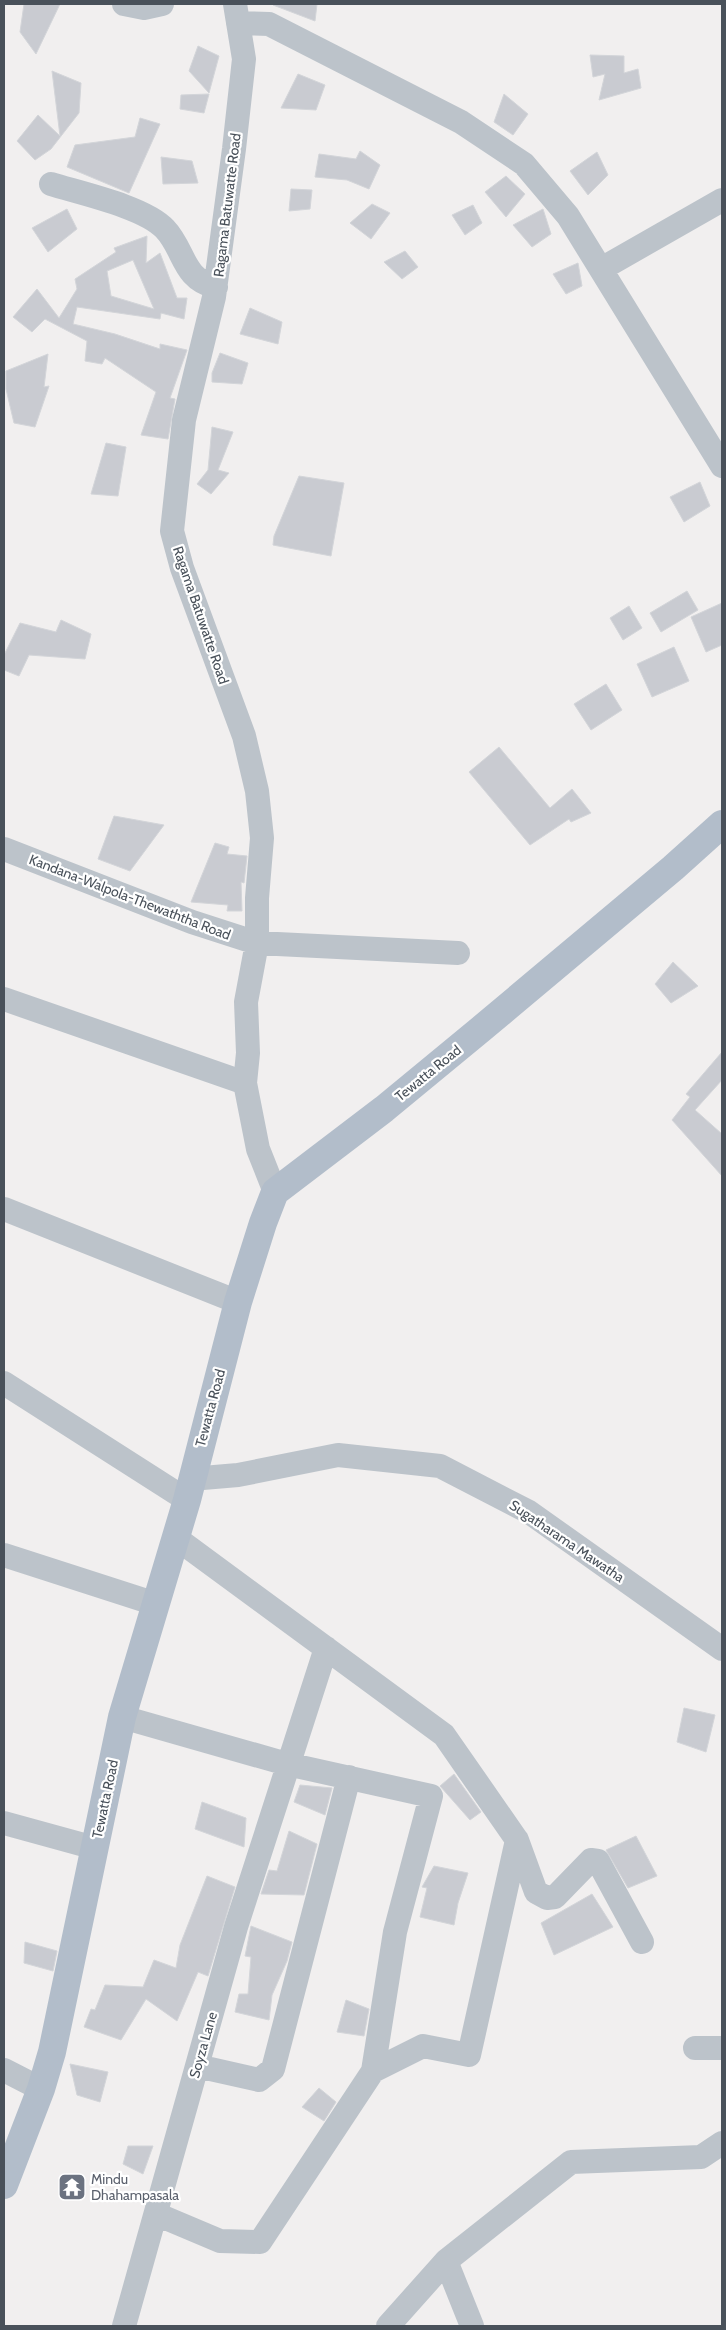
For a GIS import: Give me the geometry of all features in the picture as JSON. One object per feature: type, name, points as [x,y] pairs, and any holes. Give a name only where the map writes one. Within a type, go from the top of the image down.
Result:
[{"type":"main road","name":"Tewatta Road","points":[[4,2185],[41,2089],[52,2052],[122,1717],[176,1538],[238,1302],[275,1192],[384,1109],[673,868],[722,824]]},
{"type":"street","points":[[124,4],[144,8],[162,4]]},
{"type":"street","points":[[237,13],[269,24],[460,122],[524,164],[568,216],[722,466]]},
{"type":"street","name":"Ragama Batuwatte Road","points":[[237,13],[244,59],[233,159],[216,287],[184,420],[172,531],[182,568],[244,736],[257,791],[262,838],[257,898],[257,943],[246,1002],[248,1053],[245,1083],[258,1149],[275,1192]]},
{"type":"street","points":[[51,184],[143,213],[165,228],[189,269],[202,284],[216,287]]},
{"type":"street","points":[[601,269],[722,200]]},
{"type":"street","name":"Kandana-Walpola-Thewaththa Road","points":[[4,849],[192,922],[257,943],[458,953]]},
{"type":"street","points":[[4,999],[245,1083]]},
{"type":"street","points":[[4,1209],[238,1302]]},
{"type":"street","points":[[4,1383],[189,1489]]},
{"type":"street","name":"Sugatharama Mawatha","points":[[189,1489],[238,1475],[338,1455],[440,1466],[529,1512],[722,1649]]},
{"type":"street","points":[[176,1538],[444,1735],[517,1840],[536,1892],[547,1898],[555,1897],[591,1860],[598,1862],[642,1942]]},
{"type":"street","points":[[4,1555],[156,1604]]},
{"type":"street","name":"Soyza Lane","points":[[124,2326],[236,1927],[287,1764],[306,1713],[326,1648]]},
{"type":"street","points":[[122,1717],[287,1764],[431,1796],[395,1932],[373,2071],[260,2242],[220,2241],[156,2214]]},
{"type":"street","points":[[197,2066],[259,2080],[273,2069],[348,1777]]},
{"type":"street","points":[[4,1823],[95,1848]]},
{"type":"street","points":[[373,2071],[422,2046],[469,2055],[517,1840]]},
{"type":"street","points":[[695,2048],[722,2048]]},
{"type":"street","points":[[4,2070],[41,2089]]},
{"type":"street","points":[[388,2326],[446,2261],[571,2162],[701,2157],[722,2143]]},
{"type":"street","points":[[446,2261],[472,2326]]},
{"type":"building","points":[[24,4],[60,4],[36,54],[20,32]]},
{"type":"building","points":[[317,4],[315,21],[273,5]]},
{"type":"building","points":[[198,46],[219,56],[209,93],[189,71]]},
{"type":"building","points":[[590,55],[624,56],[624,73],[638,69],[641,88],[599,100],[605,74],[593,77]]},
{"type":"building","points":[[52,71],[81,83],[79,113],[51,149],[35,160],[17,141],[38,115],[60,136]]},
{"type":"building","points":[[298,74],[325,85],[316,110],[281,108]]},
{"type":"building","points":[[209,94],[204,113],[180,109],[181,95]]},
{"type":"building","points":[[504,94],[528,114],[513,135],[494,122]]},
{"type":"building","points":[[140,118],[160,124],[129,193],[67,167],[75,145],[135,137]]},
{"type":"building","points":[[360,151],[380,165],[369,189],[347,180],[315,177],[319,154],[356,159]]},
{"type":"building","points":[[597,152],[608,175],[588,195],[570,171]]},
{"type":"building","points":[[161,157],[192,161],[198,183],[163,184]]},
{"type":"building","points":[[506,176],[525,194],[506,217],[485,192]]},
{"type":"building","points":[[291,189],[312,190],[310,209],[289,211]]},
{"type":"building","points":[[372,204],[390,213],[371,239],[350,223]]},
{"type":"building","points":[[473,205],[482,223],[465,235],[452,215]]},
{"type":"building","points":[[67,209],[77,229],[48,252],[32,228]]},
{"type":"building","points":[[543,209],[551,234],[532,247],[513,225]]},
{"type":"building","points":[[147,236],[146,263],[160,253],[177,298],[187,298],[184,319],[161,313],[160,319],[77,307],[73,324],[115,334],[160,349],[160,344],[187,350],[170,398],[175,399],[168,439],[141,435],[156,392],[105,358],[102,364],[85,361],[87,341],[45,319],[32,332],[13,317],[37,289],[59,318],[77,289],[75,279],[116,252],[114,248]],"holes":[[[133,260],[154,309],[111,296],[107,271]]]},
{"type":"building","points":[[405,251],[418,267],[402,279],[384,262]]},
{"type":"building","points":[[578,263],[582,286],[566,294],[553,274]]},
{"type":"building","points":[[250,308],[282,322],[278,344],[240,334]]},
{"type":"building","points":[[220,353],[248,363],[242,384],[212,382],[212,373]]},
{"type":"building","points":[[48,354],[44,387],[49,386],[35,427],[14,423],[6,389],[6,371]]},
{"type":"building","points":[[212,427],[233,432],[218,470],[229,473],[211,494],[197,484],[208,470]]},
{"type":"building","points":[[106,443],[126,447],[118,496],[91,494]]},
{"type":"building","points":[[299,476],[344,483],[331,556],[273,545],[274,536]]},
{"type":"building","points":[[700,482],[710,506],[684,522],[670,497]]},
{"type":"building","points":[[687,591],[698,610],[661,632],[650,613]]},
{"type":"building","points":[[722,603],[722,645],[706,652],[691,617]]},
{"type":"building","points":[[629,606],[642,628],[623,640],[610,618]]},
{"type":"building","points":[[61,620],[91,634],[85,659],[29,655],[19,676],[4,670],[4,655],[20,623],[56,632]]},
{"type":"building","points":[[674,647],[689,681],[652,697],[637,664]]},
{"type":"building","points":[[606,684],[622,710],[591,730],[574,704]]},
{"type":"building","points":[[499,747],[550,808],[572,789],[591,813],[571,822],[569,819],[530,845],[469,772]]},
{"type":"building","points":[[114,816],[164,825],[130,871],[98,859]]},
{"type":"building","points":[[215,843],[229,847],[227,854],[247,856],[244,883],[241,882],[242,911],[227,911],[228,905],[191,902]]},
{"type":"building","points":[[673,962],[698,986],[671,1003],[655,984]]},
{"type":"building","points":[[722,1052],[722,1080],[695,1110],[722,1134],[722,1176],[672,1120],[690,1097],[686,1094]]},
{"type":"building","points":[[684,1708],[715,1715],[706,1752],[677,1742]]},
{"type":"building","points":[[454,1774],[481,1812],[470,1820],[440,1786]]},
{"type":"building","points":[[300,1785],[332,1788],[325,1815],[294,1802]]},
{"type":"building","points":[[202,1802],[246,1818],[244,1847],[195,1829]]},
{"type":"building","points":[[289,1831],[317,1844],[304,1895],[261,1894],[269,1870],[277,1871]]},
{"type":"building","points":[[636,1836],[657,1876],[628,1888],[606,1850]]},
{"type":"building","points":[[434,1866],[468,1873],[458,1903],[454,1925],[420,1917],[427,1888],[422,1887]]},
{"type":"building","points":[[207,1876],[235,1887],[208,1976],[198,1972],[177,2021],[146,1999],[121,2040],[84,2027],[91,2009],[95,2010],[105,1985],[143,1987],[154,1960],[176,1968],[180,1945]]},
{"type":"building","points":[[592,1894],[613,1927],[554,1955],[541,1923]]},
{"type":"building","points":[[251,1926],[292,1942],[287,1961],[272,1995],[269,2020],[235,2012],[239,1994],[248,1994],[251,1957],[245,1956]]},
{"type":"building","points":[[25,1942],[57,1951],[53,1971],[24,1963]]},
{"type":"building","points":[[346,2000],[369,2009],[364,2036],[337,2032]]},
{"type":"building","points":[[70,2064],[108,2072],[100,2102],[77,2095]]},
{"type":"building","points":[[319,2088],[336,2102],[324,2121],[302,2107]]},
{"type":"building","points":[[128,2146],[153,2146],[143,2174],[123,2164]]},
{"type":"place","name":"Mindu Dhahampasala","points":[[72,2187]]}]
